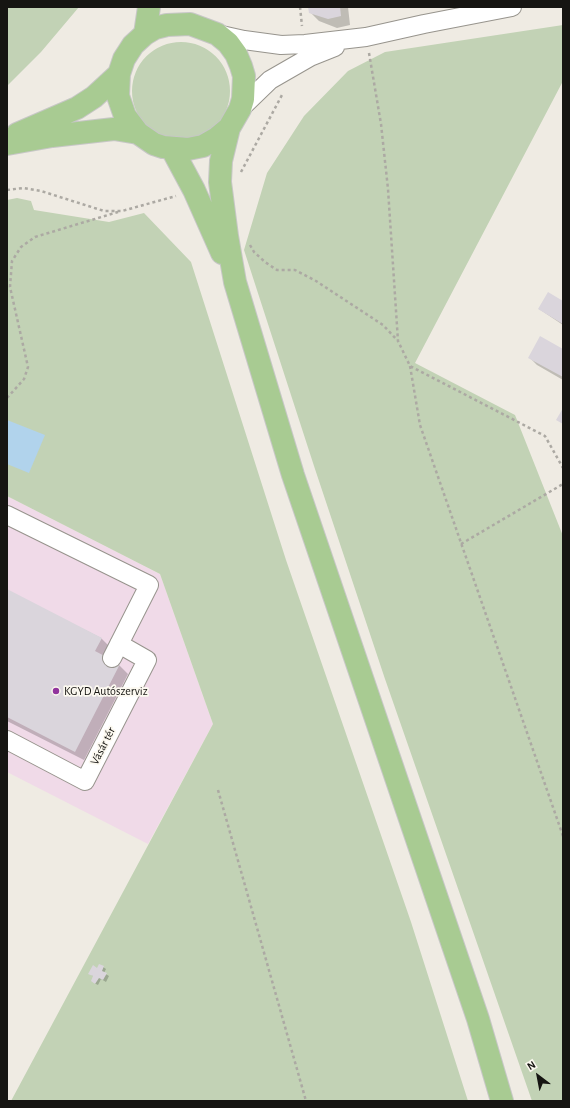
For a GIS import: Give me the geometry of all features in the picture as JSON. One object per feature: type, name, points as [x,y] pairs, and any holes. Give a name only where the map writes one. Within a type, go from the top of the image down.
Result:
[{"type":"main road","points":[[145,34],[149,7]]},
{"type":"main road","points":[[186,7],[209,30],[228,43],[236,54],[241,66],[244,88],[240,109],[229,128],[221,161],[220,182],[235,282],[293,475],[478,1019],[502,1101]]},
{"type":"main road","points":[[209,30],[190,24],[166,25],[145,34],[133,45],[124,58],[119,74],[118,96],[121,106],[131,126],[154,144],[172,149],[188,149],[203,146],[217,138],[229,128]]},
{"type":"main road","points":[[7,138],[77,108],[94,97],[119,74]]},
{"type":"main road","points":[[7,144],[52,136],[114,129],[138,133]]},
{"type":"main road","points":[[172,149],[194,190],[235,282]]},
{"type":"street","points":[[240,109],[270,80],[310,57],[366,37],[512,7]]},
{"type":"street","points":[[209,30],[281,45],[366,37]]},
{"type":"street","name":"Vásár tér","points":[[7,515],[149,585],[116,651],[147,660],[85,781],[7,740]]},
{"type":"path","points":[[366,37],[381,124],[398,341]]},
{"type":"path","points":[[236,177],[241,173],[286,87],[287,69]]},
{"type":"path","points":[[7,190],[23,188],[41,191],[104,211],[122,211]]},
{"type":"path","points":[[7,398],[24,379],[28,367],[10,287],[12,261],[22,247],[35,237],[194,190]]},
{"type":"path","points":[[249,242],[254,252],[277,270],[295,270],[316,281],[383,325],[398,341],[410,366],[420,425],[563,836]]},
{"type":"path","points":[[410,366],[546,436],[563,468]]},
{"type":"path","points":[[461,544],[563,484]]},
{"type":"path","points":[[218,790],[306,1101]]},
{"type":"shaded area","points":[[7,496],[160,574],[213,724],[148,844],[7,772]]},
{"type":"green space","points":[[7,7],[79,7],[41,52],[7,86]]},
{"type":"green space","points":[[563,25],[563,81],[415,363],[515,415],[563,536],[563,1101],[532,1101],[385,679],[244,250],[267,173],[304,116],[348,71],[385,52]]},
{"type":"green space","points":[[181,42],[200,46],[215,57],[226,72],[230,91],[226,110],[215,125],[200,136],[181,140],[162,136],[147,125],[136,110],[132,91],[136,72],[147,57],[162,46]]},
{"type":"green space","points":[[17,198],[31,201],[34,210],[109,222],[144,213],[191,262],[286,560],[411,922],[468,1101],[11,1101],[213,724],[160,574],[7,496],[7,200]]},
{"type":"water","points":[[7,420],[45,435],[29,473],[7,464]]},
{"type":"building","points":[[308,7],[340,7],[341,16],[328,19],[309,13]]},
{"type":"building","points":[[548,292],[563,301],[563,324],[538,309]]},
{"type":"building","points":[[540,336],[563,349],[563,377],[528,358]]},
{"type":"building","points":[[563,408],[563,424],[556,420]]},
{"type":"building","name":"KGYD Autószerviz","points":[[7,589],[102,638],[95,651],[120,664],[75,752],[7,717]]},
{"type":"building","points":[[99,964],[104,966],[102,971],[107,973],[103,980],[99,978],[95,984],[91,981],[93,976],[88,974],[93,965],[97,968]]},
{"type":"place","name":"KGYD Autószerviz","points":[[56,691]]}]
